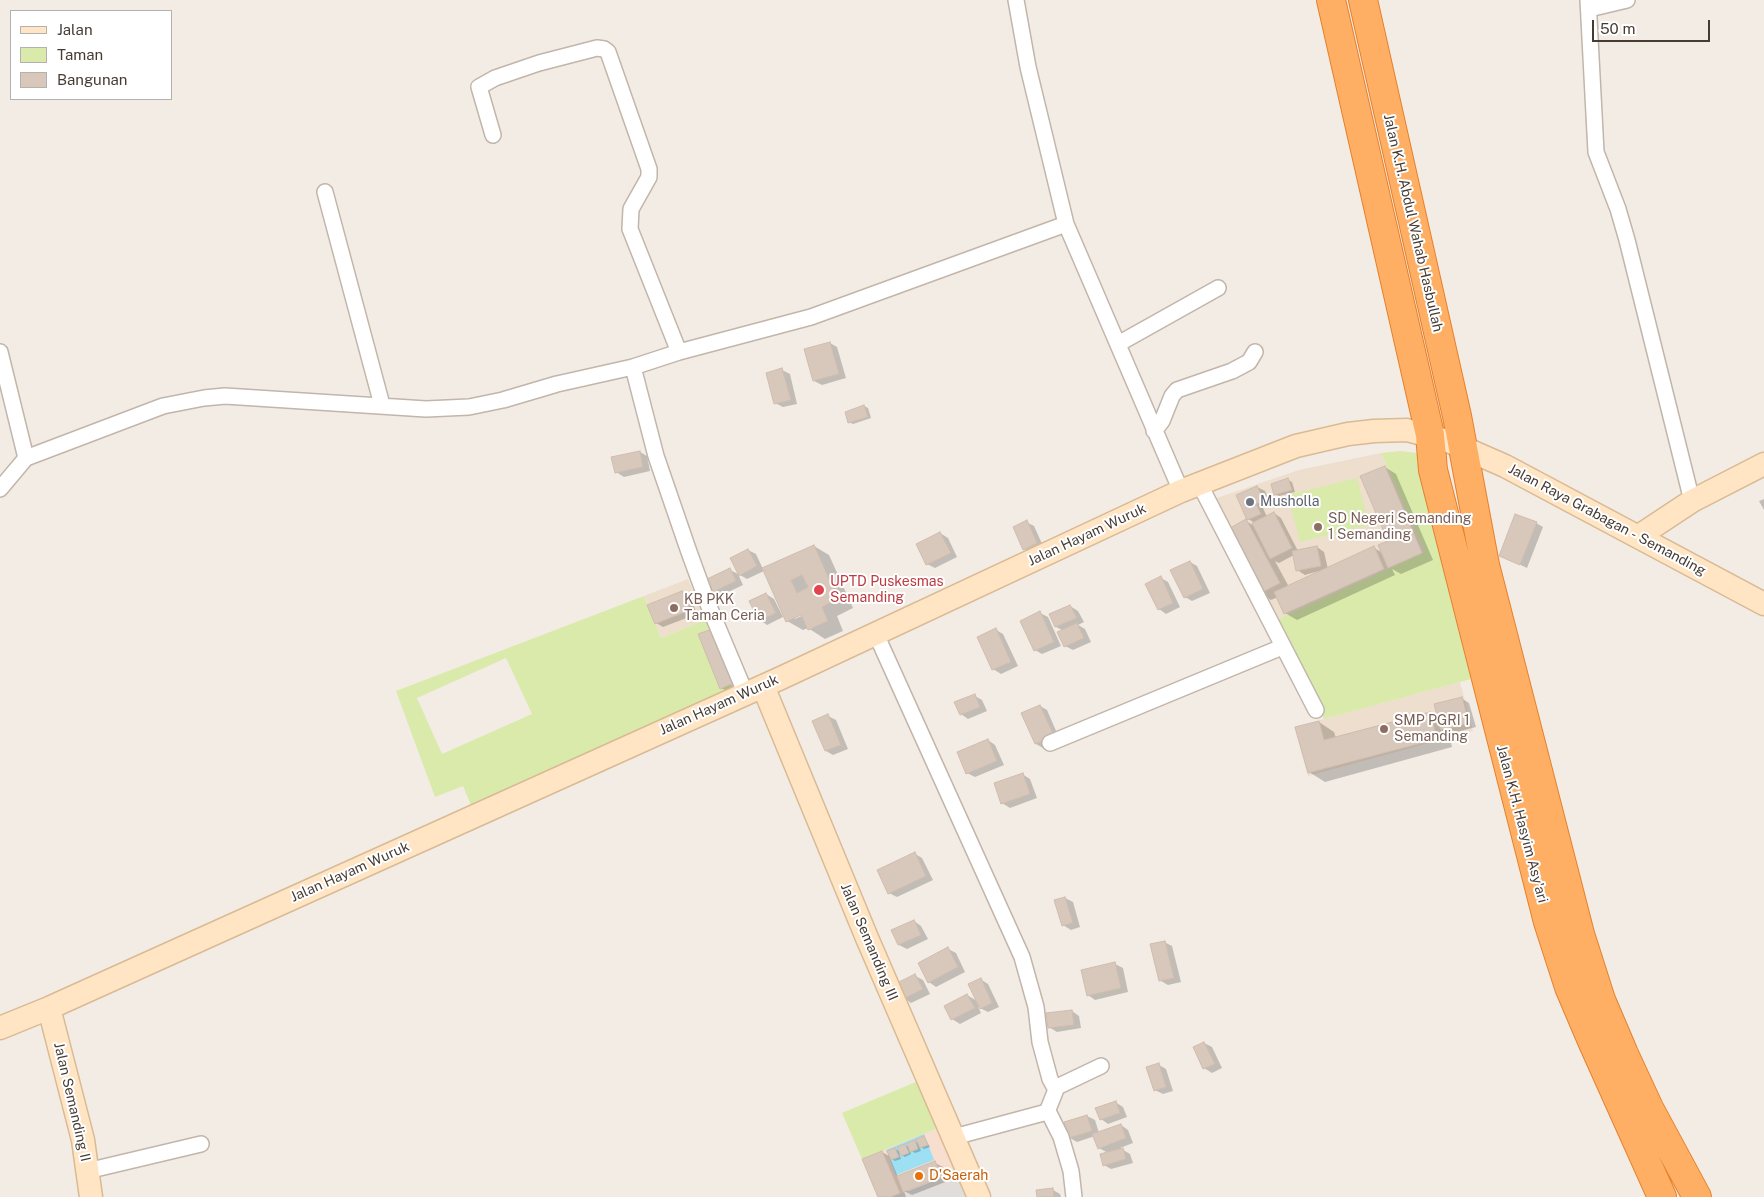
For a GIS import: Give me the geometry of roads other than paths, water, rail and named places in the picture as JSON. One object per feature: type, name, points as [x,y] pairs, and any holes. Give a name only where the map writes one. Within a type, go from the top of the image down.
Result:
[{"type":"highway","points":[[1331,0],[1447,441]]},
{"type":"highway","name":"Jalan K.H. Abdul Wahab Hasbullah","points":[[1364,0],[1447,441]]},
{"type":"highway","name":"Jalan K.H. Hasyim Asy'ari","points":[[1447,441],[1436,480],[1548,922],[1569,987],[1662,1197]]},
{"type":"highway","name":"Jalan K.H. Hasyim Asy'ari","points":[[1447,441],[1484,565],[1580,934],[1601,1000],[1649,1108],[1697,1197]]},
{"type":"main road","name":"Jalan Hayam Wuruk","points":[[0,1028],[49,1008],[876,634],[1190,487],[1296,446],[1348,434],[1407,430],[1447,441]]},
{"type":"main road","name":"Jalan Raya Grabagan - Semanding","points":[[1447,441],[1639,536],[1764,604]]},
{"type":"main road","points":[[1639,536],[1692,501],[1764,464]]},
{"type":"main road","name":"Jalan Semanding III","points":[[754,689],[867,938],[954,1137],[978,1197]]},
{"type":"main road","name":"Jalan Semanding II","points":[[49,1008],[77,1114],[91,1197]]},
{"type":"street","points":[[1016,0],[1028,67],[1066,224],[1154,431],[1190,487],[1316,710]]},
{"type":"street","points":[[1627,0],[1588,4],[1596,152],[1618,208],[1627,240],[1692,501]]},
{"type":"street","points":[[493,134],[479,87],[495,78],[539,63],[597,48],[608,52],[649,169],[649,177],[631,209],[630,229],[679,352]]},
{"type":"street","points":[[325,192],[382,405]]},
{"type":"street","points":[[0,489],[26,458],[163,406],[225,396],[426,409],[469,408],[633,366],[811,317],[1066,224]]},
{"type":"street","points":[[1118,344],[1218,288]]},
{"type":"street","points":[[0,352],[26,458]]},
{"type":"street","points":[[1154,431],[1162,421],[1172,396],[1177,390],[1232,371],[1249,362],[1255,352]]},
{"type":"street","points":[[633,366],[656,456],[708,604],[754,689]]},
{"type":"street","points":[[876,634],[1022,957],[1036,1007],[1040,1042],[1050,1080],[1056,1090]]},
{"type":"street","points":[[1050,743],[1282,647]]},
{"type":"street","points":[[1074,1197],[1071,1171],[1062,1137],[1048,1111],[1056,1090],[1062,1084],[1101,1066]]},
{"type":"street","points":[[954,1137],[1048,1111]]},
{"type":"street","points":[[87,1171],[202,1144]]},
{"type":"water","points":[[924,1134],[934,1160],[896,1175],[886,1150]]},
{"type":"place","name":"Musholla","points":[[1250,502]]},
{"type":"place","name":"SD Negeri Semanding 1 Semanding","points":[[1318,527]]},
{"type":"place","name":"UPTD Puskesmas Semanding","points":[[819,590]]},
{"type":"place","name":"KB PKK Taman Ceria","points":[[674,608]]},
{"type":"place","name":"SMP PGRI 1 Semanding","points":[[1384,729]]},
{"type":"place","name":"D'Saerah","points":[[919,1176]]}]
